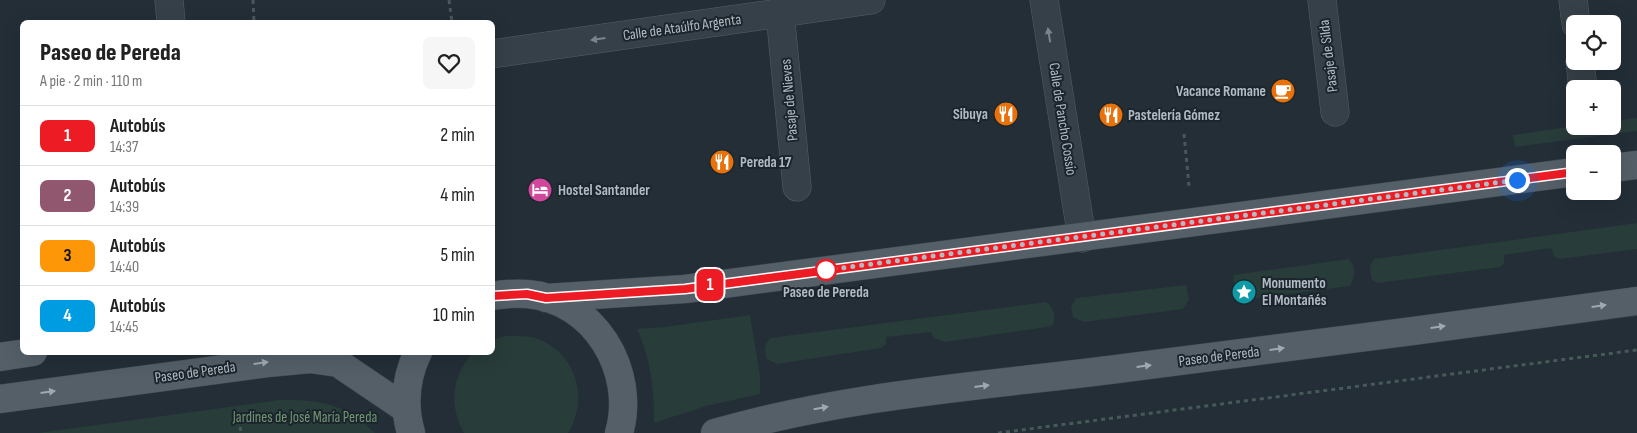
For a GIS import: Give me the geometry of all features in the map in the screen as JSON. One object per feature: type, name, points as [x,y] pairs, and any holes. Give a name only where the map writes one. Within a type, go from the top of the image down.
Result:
[{"type":"main road","points":[[1621,167],[1637,164]]},
{"type":"main road","points":[[546,298],[685,289],[1566,173]]},
{"type":"main road","points":[[495,296],[527,294],[546,298],[570,308],[591,324],[608,344],[619,368],[624,394],[619,433]]},
{"type":"main road","name":"Paseo de Pereda","points":[[714,433],[773,417],[868,400],[1212,358],[1637,301]]},
{"type":"main road","points":[[0,357],[20,354]]},
{"type":"main road","points":[[408,421],[407,386],[417,355]]},
{"type":"main road","name":"Paseo de Pereda","points":[[0,399],[310,359],[338,363],[408,421]]},
{"type":"street","points":[[169,0],[171,20]]},
{"type":"street","name":"Calle de Ataúlfo Argenta","points":[[495,54],[871,0]]},
{"type":"street","name":"Calle de Pancho Cossío","points":[[1044,0],[1082,238]]},
{"type":"street","name":"Pasaje de Silda","points":[[1322,0],[1335,112]]},
{"type":"street","points":[[1573,0],[1575,15]]},
{"type":"street","name":"Pasaje de Nieves","points":[[780,13],[798,187]]},
{"type":"path","points":[[254,0],[254,20]]},
{"type":"path","points":[[449,0],[452,20]]},
{"type":"path","points":[[1184,134],[1190,189]]},
{"type":"path","points":[[998,433],[1637,350]]},
{"type":"path","points":[[239,419],[241,433]]},
{"type":"green space","points":[[1637,118],[1637,131],[1621,133],[1621,120]]},
{"type":"green space","points":[[1566,127],[1566,135],[1606,135],[1515,147],[1513,135]]},
{"type":"green space","points":[[1637,223],[1637,249],[1560,259],[1554,256],[1551,248],[1504,255],[1504,263],[1500,267],[1378,283],[1372,280],[1370,266],[1374,259]]},
{"type":"green space","points":[[1349,259],[1354,272],[1350,286],[1243,300],[1237,299],[1233,275]]},
{"type":"green space","points":[[1186,285],[1189,299],[1183,309],[1084,322],[1073,317],[1071,308],[1076,298]]},
{"type":"green space","points":[[1046,302],[1053,309],[1054,315],[1053,325],[1047,327],[945,342],[934,338],[931,332],[886,337],[886,344],[881,348],[777,364],[767,359],[765,353],[765,348],[770,338]]},
{"type":"green space","points":[[750,315],[760,376],[760,394],[706,406],[654,423],[651,374],[646,352],[637,329]]},
{"type":"green space","points":[[505,336],[525,336],[539,339],[555,349],[564,358],[572,369],[578,394],[574,421],[568,433],[464,433],[454,401],[456,381],[470,355],[495,355],[495,339]]},
{"type":"green space","name":"Jardines de José María Pereda","points":[[280,400],[320,402],[332,405],[354,415],[375,433],[38,433]]},
{"type":"bus line","name":"1","points":[[495,296],[527,294],[546,298],[685,289],[1566,173]]},
{"type":"place","name":"Vacance Romane","points":[[1283,91]]},
{"type":"place","name":"Sibuya","points":[[1006,114]]},
{"type":"place","name":"Pastelería Gómez","points":[[1111,115]]},
{"type":"place","name":"Pereda 17","points":[[722,162]]},
{"type":"place","name":"Hostel Santander","points":[[540,190]]},
{"type":"place","name":"Paseo de Pereda","points":[[826,270]]},
{"type":"place","name":"Monumento El Montañés","points":[[1244,292]]},
{"type":"route","points":[[826,270],[1517,180]]}]
